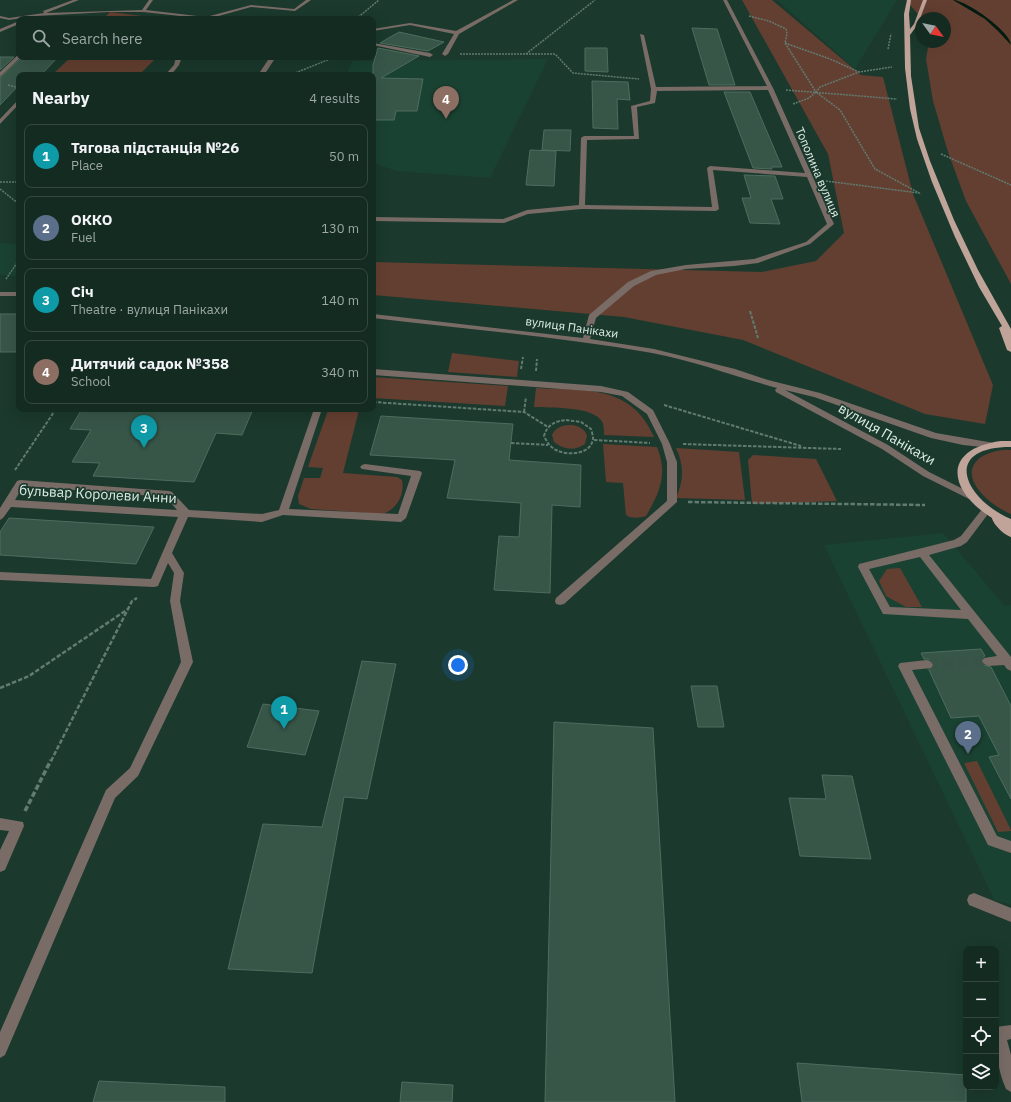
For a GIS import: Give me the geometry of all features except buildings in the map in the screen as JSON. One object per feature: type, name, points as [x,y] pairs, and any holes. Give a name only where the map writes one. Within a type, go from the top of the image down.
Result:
[{"type":"main road","points":[[909,0],[906,11],[908,35],[907,51],[911,100],[918,137],[934,181],[957,235],[1011,335]]},
{"type":"main road","points":[[908,35],[916,24],[924,0]]},
{"type":"main road","points":[[1000,317],[1011,350]]},
{"type":"main road","points":[[1011,436],[1007,444],[991,445],[978,449],[968,455],[963,464],[962,475],[966,486],[974,498],[1011,533]]},
{"type":"main road","points":[[986,510],[1011,523]]},
{"type":"street","points":[[36,16],[77,0]]},
{"type":"street","points":[[143,11],[151,0]]},
{"type":"street","points":[[216,16],[251,6],[295,12],[309,0]]},
{"type":"street","points":[[445,54],[457,34],[516,0]]},
{"type":"street","points":[[655,0],[662,0]]},
{"type":"street","name":"Тополина вулиця","points":[[586,341],[592,317],[631,284],[654,273],[686,267],[755,261],[808,243],[831,224],[770,88],[725,0]]},
{"type":"street","points":[[36,16],[109,11],[143,11],[182,16]]},
{"type":"street","points":[[0,17],[9,19],[16,18]]},
{"type":"street","points":[[0,31],[16,23]]},
{"type":"street","points":[[376,30],[410,24],[457,34]]},
{"type":"street","points":[[8,27],[16,29]]},
{"type":"street","points":[[582,206],[584,138],[637,138],[634,106],[653,102],[654,89],[642,35]]},
{"type":"street","points":[[376,45],[430,55]]},
{"type":"street","points":[[0,75],[16,59]]},
{"type":"street","points":[[171,72],[176,66],[178,60]]},
{"type":"street","points":[[263,72],[271,60]]},
{"type":"street","points":[[654,89],[770,88]]},
{"type":"street","points":[[0,122],[16,105]]},
{"type":"street","points":[[376,219],[504,221],[527,212],[582,206],[716,209],[710,168],[809,177]]},
{"type":"street","points":[[0,294],[16,294]]},
{"type":"street","name":"вулиця Панікахи","points":[[376,316],[586,341],[654,351],[732,371],[764,382],[817,395],[934,436],[963,442],[991,445]]},
{"type":"street","points":[[376,372],[601,389],[625,394],[650,412],[666,444],[672,462],[672,502],[560,601]]},
{"type":"street","name":"вулиця Панікахи","points":[[764,382],[885,447],[926,474],[974,498]]},
{"type":"street","points":[[283,512],[317,412]]},
{"type":"street","name":"бульвар Королеви Анни","points":[[8,503],[185,512],[262,518],[283,512],[401,518],[417,473],[365,468]]},
{"type":"street","name":"бульвар Королеви Анни","points":[[0,516],[20,483],[169,494],[185,512]]},
{"type":"street","points":[[971,615],[887,611],[863,567],[957,543],[964,539],[986,510]]},
{"type":"street","points":[[0,576],[154,583],[168,554],[185,512]]},
{"type":"street","points":[[922,553],[1009,663]]},
{"type":"street","points":[[0,1050],[110,794],[134,772],[187,662],[175,601],[179,573],[168,554]]},
{"type":"street","points":[[988,661],[1009,663]]},
{"type":"street","points":[[927,665],[904,666],[993,841],[1011,847]]},
{"type":"street","points":[[0,824],[18,826],[0,865]]},
{"type":"street","points":[[974,900],[1011,915]]},
{"type":"street","points":[[1011,1032],[998,1034],[1011,1084]]},
{"type":"path","points":[[360,16],[379,0]]},
{"type":"path","points":[[526,54],[594,0]]},
{"type":"path","points":[[730,11],[769,20],[786,29],[787,34],[785,43],[816,92],[840,110],[875,169],[921,194],[809,177]]},
{"type":"path","points":[[888,49],[891,34]]},
{"type":"path","points":[[785,43],[830,59],[859,72]]},
{"type":"path","points":[[445,54],[555,54],[573,73],[652,80]]},
{"type":"path","points":[[298,72],[328,60]]},
{"type":"path","points":[[779,109],[809,98],[820,87],[859,72],[892,67]]},
{"type":"path","points":[[770,88],[897,99]]},
{"type":"path","points":[[941,154],[1011,186]]},
{"type":"path","points":[[0,182],[16,182]]},
{"type":"path","points":[[0,189],[16,202]]},
{"type":"path","points":[[6,279],[16,264]]},
{"type":"path","points":[[750,311],[758,338]]},
{"type":"path","points":[[376,402],[524,412],[548,427]]},
{"type":"path","points":[[663,405],[806,447]]},
{"type":"path","name":"бульвар Королеви Анни","points":[[12,475],[54,412]]},
{"type":"path","points":[[511,443],[548,445],[562,453],[579,453],[592,445],[594,440],[592,430],[581,422],[566,420],[559,421],[548,427],[544,436],[548,445]]},
{"type":"path","points":[[594,440],[666,444],[841,449]]},
{"type":"path","points":[[672,502],[925,505]]},
{"type":"path","points":[[18,826],[132,601],[154,583]]},
{"type":"path","points":[[0,688],[29,676],[129,608]]},
{"type":"shaded area","points":[[742,0],[772,0],[861,75],[883,77],[913,194],[993,385],[985,424],[925,414],[743,340],[624,317],[376,295],[376,262],[762,272],[816,261],[844,233],[828,154]]},
{"type":"shaded area","points":[[777,0],[897,0],[855,69]]},
{"type":"shaded area","points":[[906,0],[1011,0],[1011,284],[966,201],[948,152],[933,101],[926,59],[928,48],[951,48],[951,12],[916,12]]},
{"type":"shaded area","points":[[110,12],[142,16],[106,16]]},
{"type":"shaded area","points":[[548,59],[490,178],[397,171],[376,164],[376,72],[348,72],[353,61]]},
{"type":"shaded area","points":[[68,60],[154,60],[142,72],[55,72]]},
{"type":"shaded area","points":[[0,243],[16,244],[16,276],[0,275]]},
{"type":"shaded area","points":[[452,353],[519,361],[517,377],[448,372]]},
{"type":"shaded area","points":[[376,377],[508,386],[505,406],[376,398]]},
{"type":"shaded area","points":[[536,388],[589,391],[605,394],[619,399],[633,407],[644,420],[654,437],[604,435],[601,420],[596,415],[579,410],[534,407]]},
{"type":"shaded area","points":[[358,412],[343,473],[397,477],[402,480],[403,485],[401,496],[399,501],[392,509],[382,514],[311,509],[299,504],[298,496],[304,478],[320,478],[323,468],[308,467],[327,413]]},
{"type":"shaded area","points":[[573,425],[584,430],[587,436],[585,444],[577,448],[570,449],[562,447],[554,442],[552,435],[558,428]]},
{"type":"shaded area","points":[[603,444],[657,447],[662,466],[661,483],[659,491],[646,516],[636,518],[626,515],[623,483],[606,482]]},
{"type":"shaded area","points":[[676,448],[739,452],[745,500],[676,498],[682,479],[682,467]]},
{"type":"shaded area","points":[[1011,450],[1011,514],[986,498],[974,482],[972,473],[974,465],[981,457],[996,451]]},
{"type":"shaded area","points":[[753,455],[816,459],[837,501],[752,504],[748,460]]},
{"type":"shaded area","points":[[943,533],[1005,606],[1011,605],[1011,904],[995,901],[824,545]]},
{"type":"shaded area","points":[[900,568],[922,607],[906,607],[886,596],[879,581],[887,569]]},
{"type":"shaded area","points":[[977,761],[1011,831],[998,832],[964,763]]},
{"type":"waterway","points":[[955,0],[986,18],[1011,44]]},
{"type":"tunnel","points":[[927,665],[988,661]]},
{"type":"place","name":"Дитячий садок №358","points":[[446,119]]},
{"type":"place","name":"Січ","points":[[144,448]]},
{"type":"place","name":"Тягова пiдстанцiя №26","points":[[284,729]]},
{"type":"place","name":"ОККО","points":[[968,754]]}]
